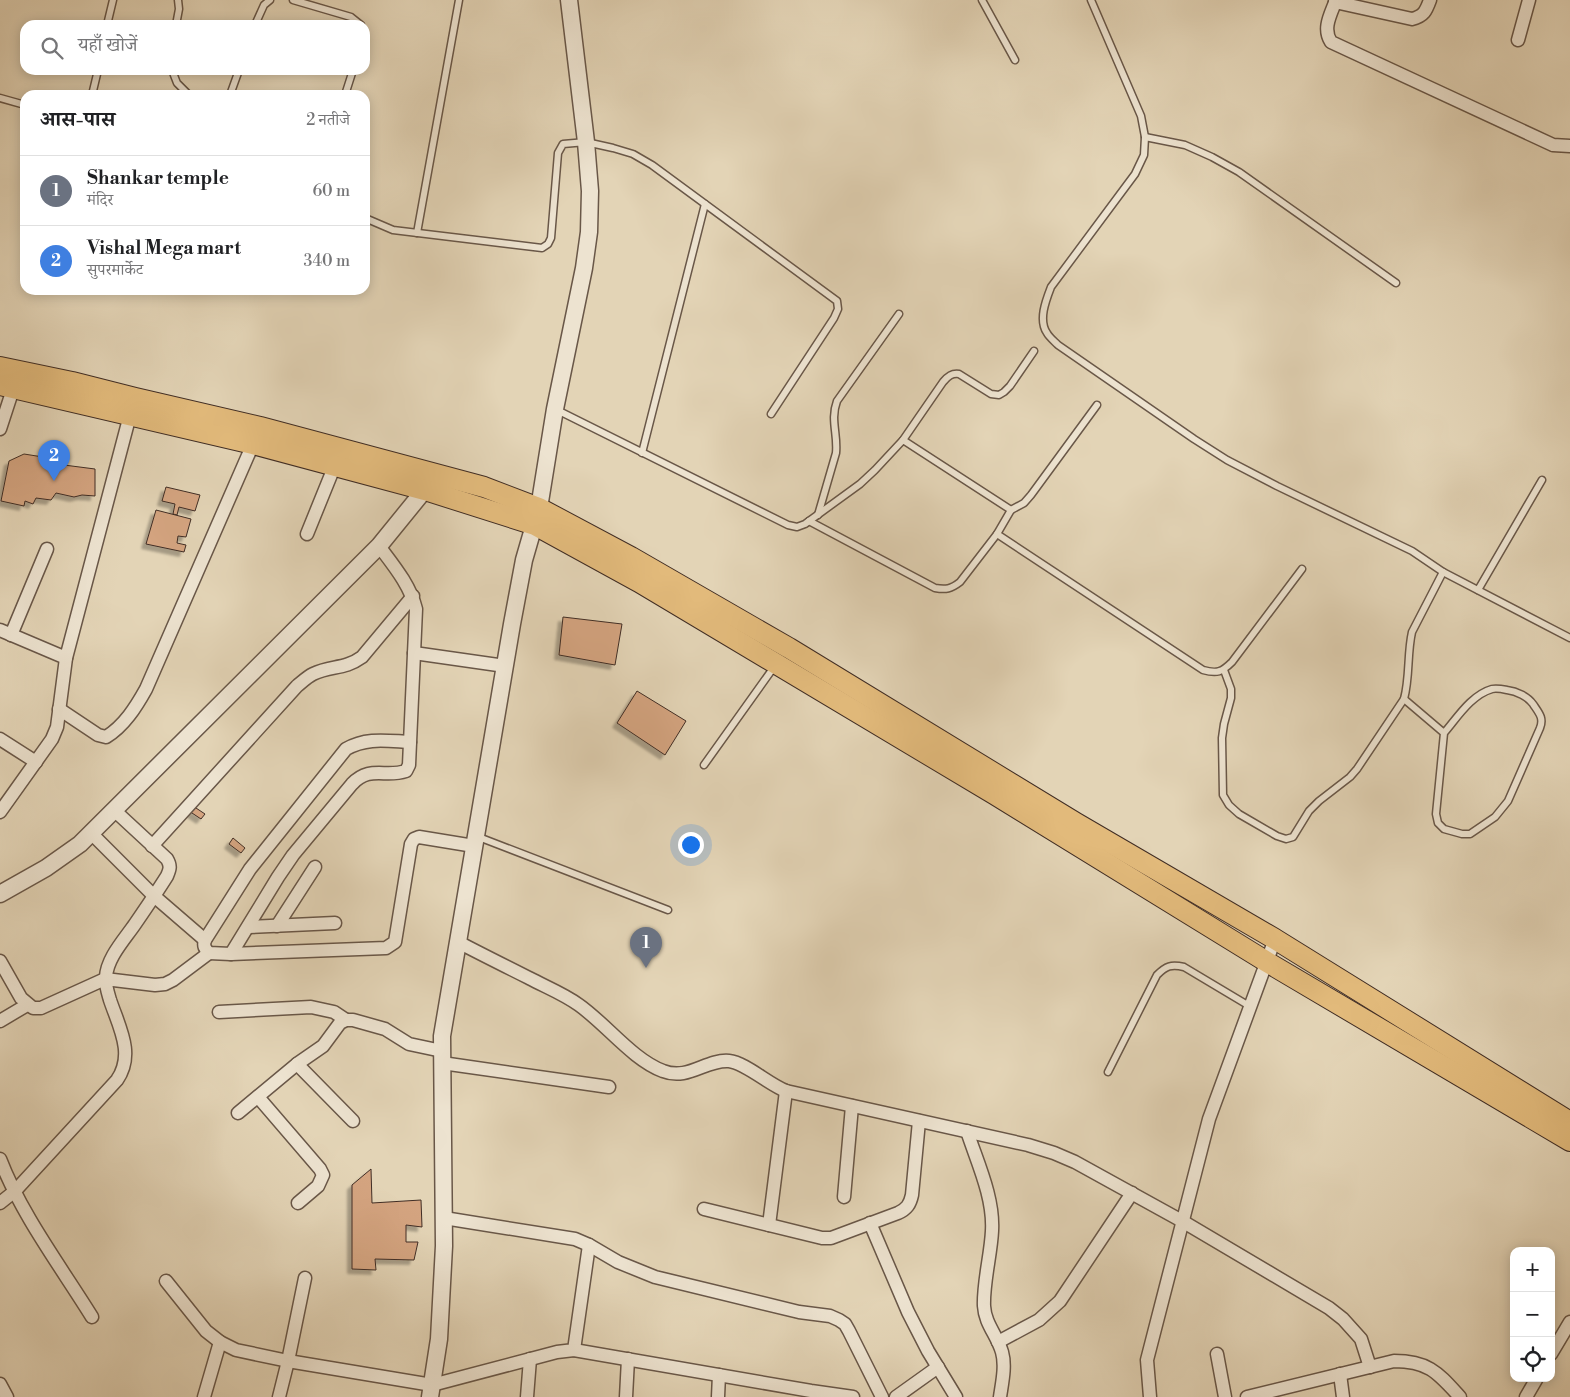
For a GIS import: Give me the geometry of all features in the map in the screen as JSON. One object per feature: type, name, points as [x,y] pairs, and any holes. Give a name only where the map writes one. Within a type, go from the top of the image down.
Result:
[{"type":"main road","points":[[8,378],[130,415],[254,444],[436,474],[484,487],[537,517],[639,582],[994,794],[1267,962],[1570,1141]]},
{"type":"main road","points":[[8,378],[72,382],[260,427],[425,490],[537,517],[631,557],[789,648],[1076,823],[1275,940],[1570,1122]]},
{"type":"street","points":[[431,1391],[439,1339],[444,1246],[442,1036],[524,560],[537,517],[555,409],[584,268],[589,232],[590,191],[586,142],[570,0]]},
{"type":"street","points":[[1430,0],[1425,12],[1420,17],[1412,19],[1336,1],[1326,28],[1328,36],[1332,42],[1553,145],[1570,146]]},
{"type":"street","points":[[1518,40],[1528,0]]},
{"type":"street","points":[[0,429],[8,378]]},
{"type":"street","points":[[0,812],[52,739],[57,727],[66,658],[130,415]]},
{"type":"street","points":[[59,709],[98,735],[106,736],[120,726],[139,702],[254,444]]},
{"type":"street","points":[[307,534],[338,457]]},
{"type":"street","points":[[1,892],[46,868],[80,844],[379,546],[436,474]]},
{"type":"street","points":[[231,954],[293,855],[359,776],[367,773],[399,773],[406,771],[409,765],[416,609],[413,596],[405,582],[379,546]]},
{"type":"street","points":[[47,549],[5,632],[66,658]]},
{"type":"street","points":[[152,846],[297,686],[311,675],[345,666],[362,656],[413,596]]},
{"type":"street","points":[[414,653],[505,666]]},
{"type":"street","points":[[0,739],[36,762]]},
{"type":"street","points":[[209,953],[203,945],[205,940],[250,869],[346,749],[356,743],[368,741],[410,742]]},
{"type":"street","points":[[0,1203],[15,1191],[117,1080],[123,1072],[126,1062],[126,1049],[105,979],[108,967],[117,950],[167,876],[170,865],[114,810]]},
{"type":"street","points":[[91,832],[154,896],[205,940]]},
{"type":"street","points":[[0,961],[27,1005],[33,1008],[41,1008],[105,979],[155,985],[165,984],[209,953],[231,954],[386,948],[395,942],[411,844],[414,839],[419,837],[475,841]]},
{"type":"street","points":[[277,926],[315,867]]},
{"type":"street","points":[[248,927],[335,923]]},
{"type":"street","points":[[1150,1397],[1147,1360],[1209,1119],[1275,940]]},
{"type":"street","points":[[458,942],[561,994],[591,1014],[646,1062],[663,1071],[676,1074],[689,1072],[721,1061],[732,1061],[745,1066],[775,1087],[786,1091],[1028,1145],[1075,1162],[1182,1221],[1329,1308],[1343,1319],[1362,1339],[1370,1367]]},
{"type":"street","points":[[0,1021],[27,1005]]},
{"type":"street","points":[[219,1012],[311,1007],[334,1012],[346,1020]]},
{"type":"street","points":[[238,1113],[296,1064],[323,1046],[340,1023],[346,1020],[353,1020],[385,1029],[409,1044],[442,1057],[608,1087]]},
{"type":"street","points":[[296,1064],[353,1122]]},
{"type":"street","points":[[769,1225],[786,1091]]},
{"type":"street","points":[[258,1097],[320,1169],[323,1175],[318,1186],[298,1203]]},
{"type":"street","points":[[844,1197],[852,1106]]},
{"type":"street","points":[[704,1209],[822,1238],[831,1238],[898,1213],[905,1210],[910,1203],[912,1195],[919,1120]]},
{"type":"street","points":[[967,1131],[990,1205],[992,1229],[984,1305],[985,1318],[1003,1354],[1004,1366],[1000,1397]]},
{"type":"street","points":[[0,1159],[22,1206],[92,1318]]},
{"type":"street","points":[[998,1342],[1039,1320],[1060,1301],[1132,1193]]},
{"type":"street","points":[[444,1218],[575,1239],[590,1245],[618,1262],[655,1277],[799,1312],[830,1316],[845,1324],[882,1397]]},
{"type":"street","points":[[870,1223],[908,1312],[956,1397]]},
{"type":"street","points":[[574,1350],[590,1245]]},
{"type":"street","points":[[279,1397],[305,1278]]},
{"type":"street","points":[[166,1281],[206,1331],[220,1342],[236,1350],[431,1391],[530,1359],[574,1350],[719,1375],[811,1394],[853,1397]]},
{"type":"street","points":[[1555,1347],[1570,1322]]},
{"type":"street","points":[[204,1397],[220,1342]]},
{"type":"street","points":[[1217,1354],[1225,1397]]},
{"type":"street","points":[[527,1397],[530,1359]]},
{"type":"street","points":[[626,1397],[628,1359]]},
{"type":"street","points":[[1247,1397],[1265,1395],[1394,1361],[1410,1361],[1425,1366],[1439,1374],[1460,1397]]},
{"type":"street","points":[[896,1397],[938,1368]]},
{"type":"street","points":[[1340,1374],[1343,1397]]},
{"type":"street","points":[[718,1397],[719,1375]]},
{"type":"street","points":[[1526,1397],[1535,1382]]},
{"type":"street","points":[[0,1384],[7,1397]]},
{"type":"lane","points":[[109,20],[113,0]]},
{"type":"lane","points":[[177,20],[178,0]]},
{"type":"lane","points":[[257,20],[264,5],[270,0]]},
{"type":"lane","points":[[293,0],[351,17],[355,20]]},
{"type":"lane","points":[[417,233],[459,0]]},
{"type":"lane","points":[[982,0],[1015,60]]},
{"type":"lane","points":[[1091,0],[1141,116],[1145,138],[1144,155],[1135,174],[1051,287],[1045,304],[1043,320],[1046,333],[1058,345],[1226,460],[1412,551],[1443,572],[1570,638]]},
{"type":"lane","points":[[93,90],[97,75]]},
{"type":"lane","points":[[174,75],[184,90]]},
{"type":"lane","points":[[232,90],[237,75]]},
{"type":"lane","points":[[347,90],[351,75]]},
{"type":"lane","points":[[0,98],[20,104]]},
{"type":"lane","points":[[1145,138],[1185,145],[1239,172],[1396,284]]},
{"type":"lane","points":[[370,220],[394,230],[542,248],[548,244],[551,238],[558,153],[563,144],[586,142],[633,154],[652,165],[837,301],[838,310],[834,318],[771,414]]},
{"type":"lane","points":[[642,453],[705,204]]},
{"type":"lane","points":[[818,515],[836,453],[837,443],[833,419],[837,401],[899,314]]},
{"type":"lane","points":[[555,409],[788,525],[797,527],[818,515],[860,484],[875,470],[903,440],[949,376],[960,374],[991,394],[998,395],[1010,386],[1034,351]]},
{"type":"lane","points":[[809,521],[935,588],[944,590],[952,588],[960,582],[997,534],[1011,510],[1024,503],[1031,495],[1097,404]]},
{"type":"lane","points":[[903,440],[1011,510]]},
{"type":"lane","points":[[1478,590],[1542,480]]},
{"type":"lane","points":[[997,534],[1203,670],[1215,673],[1224,670],[1302,569]]},
{"type":"lane","points":[[1224,670],[1231,689],[1231,698],[1222,738],[1223,795],[1229,805],[1240,814],[1277,836],[1286,839],[1293,837],[1318,801],[1350,777],[1404,699],[1408,686],[1412,632],[1443,572]]},
{"type":"lane","points":[[704,766],[776,664]]},
{"type":"lane","points":[[1493,689],[1512,690],[1521,694],[1531,701],[1543,722],[1508,801],[1495,817],[1470,834],[1462,834],[1444,829],[1438,823],[1436,814],[1444,733],[1475,698],[1493,689]]},
{"type":"lane","points":[[1404,699],[1444,733]]},
{"type":"lane","points":[[475,841],[668,910]]},
{"type":"lane","points":[[1108,1072],[1157,975],[1165,967],[1174,964],[1184,967],[1251,1007]]},
{"type":"building","points":[[24,454],[43,457],[42,464],[95,469],[95,496],[82,495],[74,497],[56,493],[51,500],[36,498],[33,504],[25,501],[24,506],[1,501],[9,461]]},
{"type":"building","points":[[166,487],[200,495],[195,511],[179,507],[177,515],[173,514],[175,504],[162,501]]},
{"type":"building","points":[[156,510],[191,519],[186,537],[178,536],[177,543],[186,545],[184,552],[146,544]]},
{"type":"building","points":[[563,617],[622,624],[615,665],[559,655]]},
{"type":"building","points":[[637,691],[686,721],[665,755],[617,723]]},
{"type":"building","points":[[193,806],[205,814],[201,819],[189,811]]},
{"type":"building","points":[[233,838],[245,848],[241,853],[229,844]]},
{"type":"building","points":[[371,1169],[372,1203],[421,1200],[422,1227],[406,1225],[406,1242],[418,1242],[414,1260],[375,1259],[376,1270],[352,1269],[352,1185]]},
{"type":"place","name":"Vishal Mega mart","points":[[54,481]]},
{"type":"place","name":"Shankar temple","points":[[646,968]]}]
